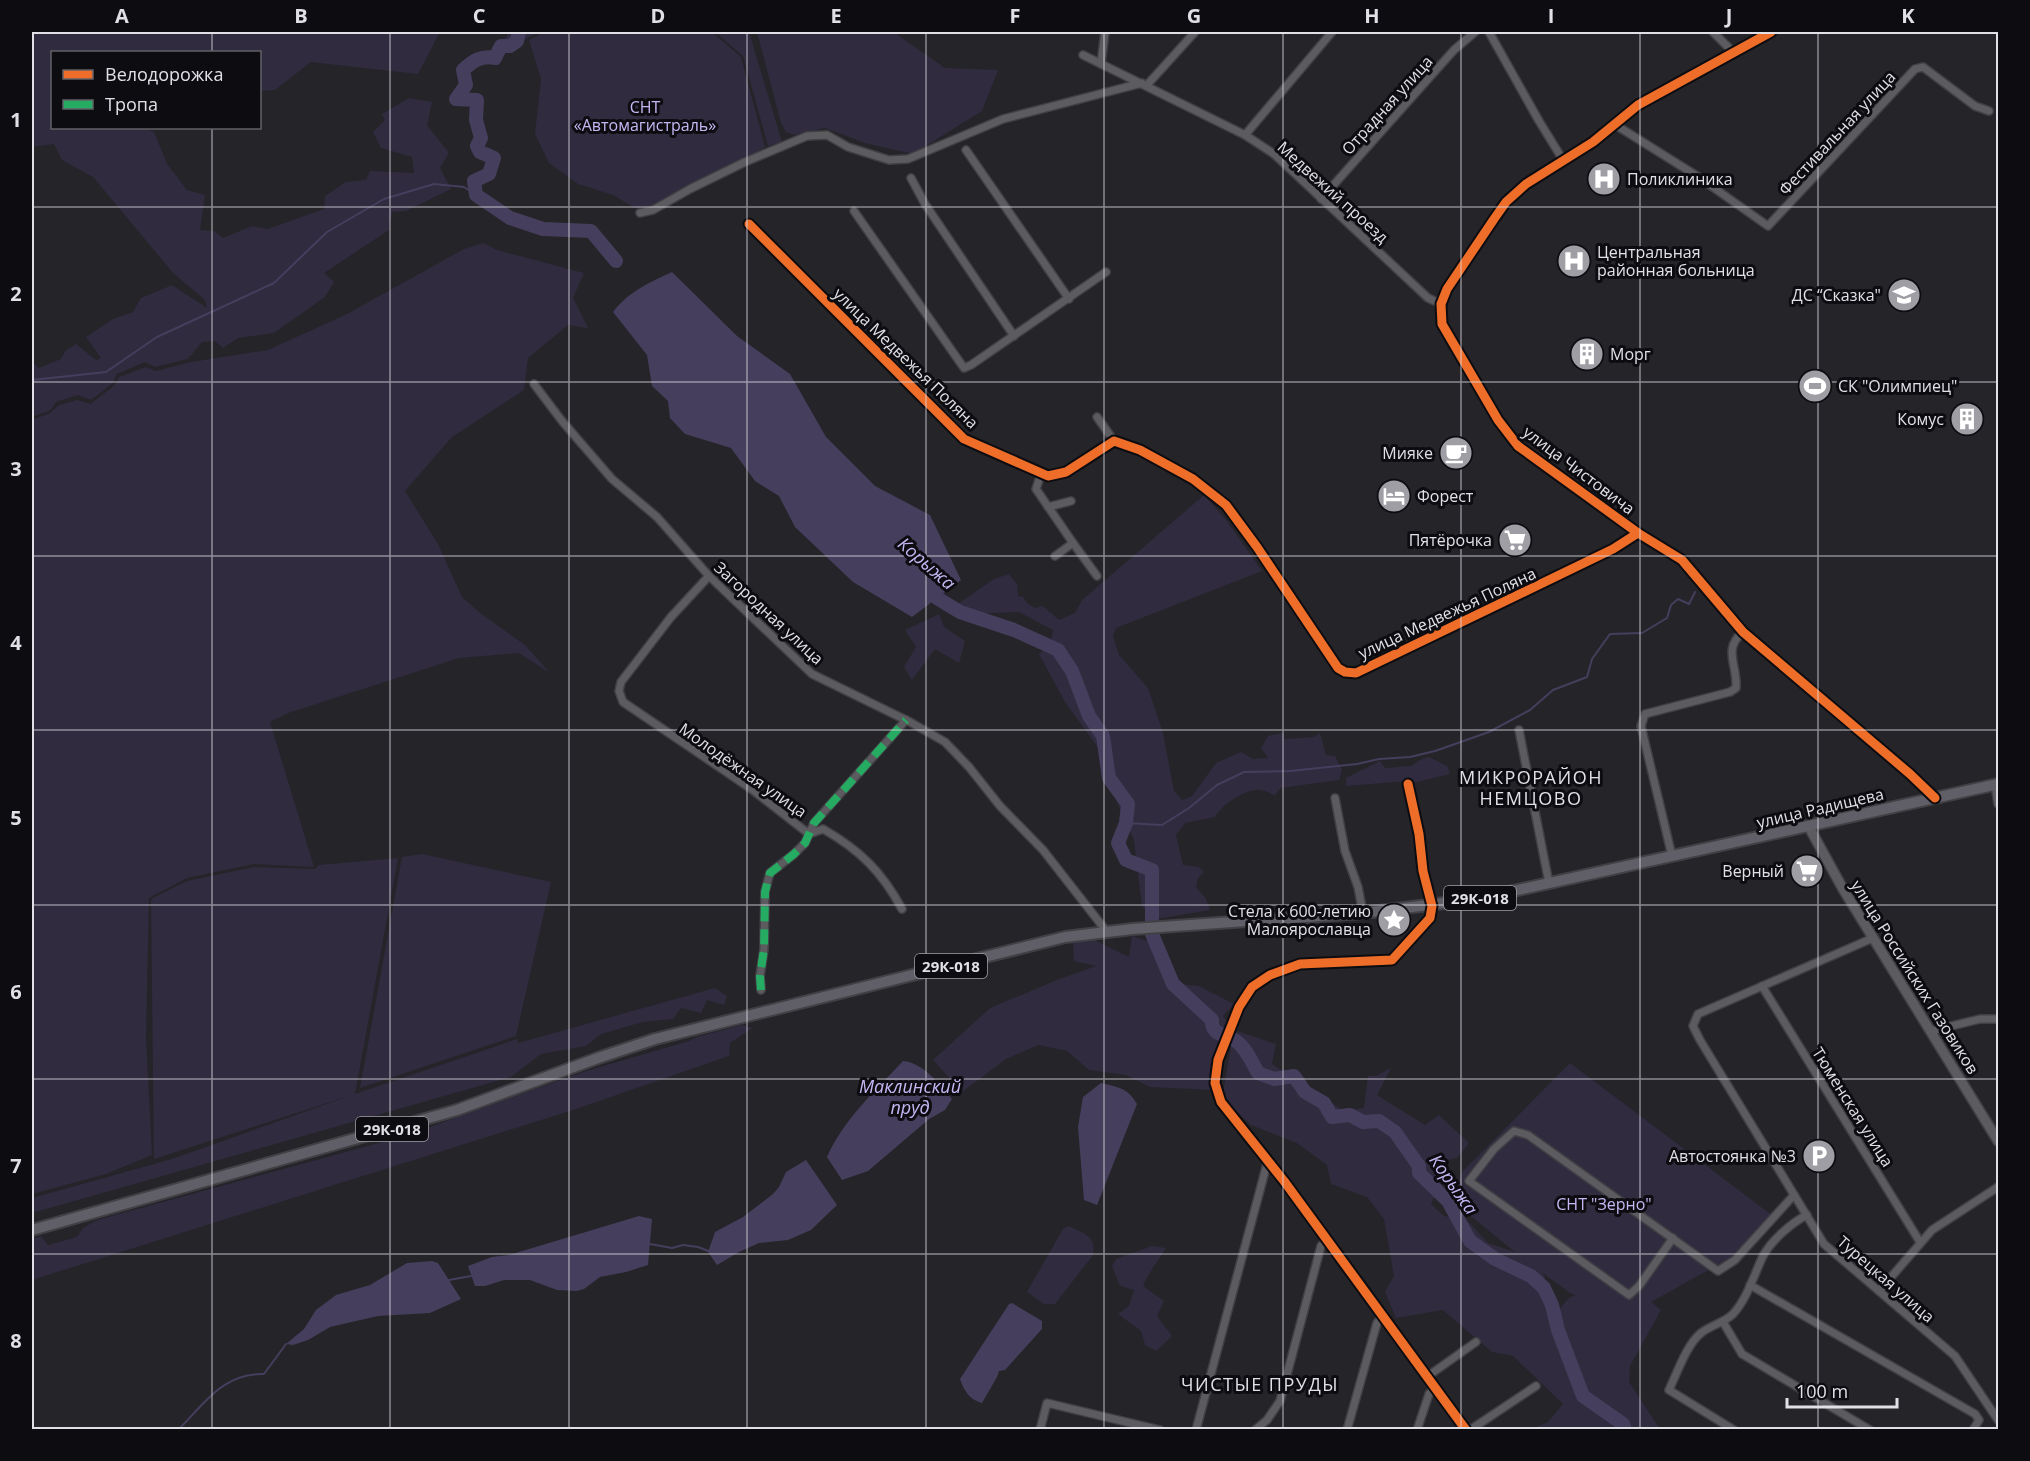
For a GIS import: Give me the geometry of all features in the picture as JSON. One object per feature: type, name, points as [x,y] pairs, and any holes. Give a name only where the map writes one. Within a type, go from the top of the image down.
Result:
[{"type":"main road","name":"улица Радищева","points":[[1549,883],[1997,785]]},
{"type":"main road","name":"улица Российских Газовиков","points":[[1809,827],[1837,879],[1998,1141]]},
{"type":"main road","name":"29К-018","points":[[32,1230],[457,1110],[655,1039],[1065,937],[1132,929],[1432,906],[1477,899],[1549,883]]},
{"type":"street","points":[[1101,64],[1105,32]]},
{"type":"street","points":[[640,213],[653,210],[745,162],[807,136],[827,135],[848,147],[889,160],[908,159],[1003,119],[1144,84],[1195,32]]},
{"type":"street","points":[[1245,135],[1332,32]]},
{"type":"street","name":"Отрадная улица","points":[[1321,199],[1454,50],[1475,32]]},
{"type":"street","points":[[1489,32],[1563,160]]},
{"type":"street","points":[[1713,32],[1734,53]]},
{"type":"street","points":[[1441,304],[1447,289],[1506,202],[1526,184],[1593,142],[1638,105],[1771,32]]},
{"type":"street","name":"Медвежий проезд","points":[[1083,55],[1245,135],[1274,154],[1428,298],[1441,304]]},
{"type":"street","name":"Фестивальная улица","points":[[1614,124],[1696,176],[1768,226],[1915,69],[1923,67],[1975,106],[1989,111]]},
{"type":"street","points":[[966,150],[1068,299]]},
{"type":"street","points":[[911,178],[925,204],[1014,336]]},
{"type":"street","points":[[854,211],[964,368],[1106,272]]},
{"type":"street","name":"улица Медвежья Поляна","points":[[749,224],[964,440],[1041,474]]},
{"type":"street","name":"улица Чистовича","points":[[1441,304],[1442,324],[1498,420],[1518,446],[1638,534],[1682,560],[1743,632],[1935,798]]},
{"type":"street","name":"Загородная улица","points":[[534,384],[561,421],[612,479],[657,517],[709,576],[812,674],[906,720],[945,742],[969,767],[1000,806],[1043,850],[1107,932]]},
{"type":"street","points":[[1097,576],[1036,489],[1041,474],[1048,476],[1066,472],[1114,441],[1098,417]]},
{"type":"street","name":"улица Медвежья Поляна","points":[[1114,441],[1140,450],[1193,479],[1226,505],[1338,668],[1346,672],[1356,673],[1614,549],[1638,534]]},
{"type":"street","points":[[1048,507],[1071,501]]},
{"type":"street","points":[[1055,556],[1073,543]]},
{"type":"street","name":"Молодёжная улица","points":[[709,576],[664,627],[621,682],[619,691],[623,702],[750,788],[809,834],[823,829],[844,841],[868,861],[890,887],[902,909]]},
{"type":"street","points":[[1672,855],[1641,726],[1645,714],[1730,692],[1736,688],[1731,656],[1735,639],[1743,632]]},
{"type":"street","points":[[761,990],[765,892],[770,873],[805,843],[814,823],[906,720]]},
{"type":"street","points":[[1519,730],[1549,883]]},
{"type":"street","points":[[1408,784],[1432,906],[1430,918],[1392,960],[1300,964],[1270,975],[1252,987],[1239,1007],[1218,1060],[1215,1083],[1221,1102],[1268,1160],[1468,1430],[1536,1386]]},
{"type":"street","points":[[1997,785],[1998,804]]},
{"type":"street","points":[[1335,798],[1345,851],[1358,887],[1363,913]]},
{"type":"street","points":[[1762,986],[1873,938]]},
{"type":"street","name":"Турецкая улица","points":[[1762,986],[1698,1014],[1693,1026],[1700,1040],[1824,1244],[1955,1356],[1998,1420]]},
{"type":"street","name":"Тюменская улица","points":[[1762,986],[1920,1242]]},
{"type":"street","points":[[1931,1031],[1980,1019],[1998,1019]]},
{"type":"street","points":[[1673,1238],[1639,1286],[1629,1295],[1469,1181],[1494,1149],[1514,1131],[1528,1135],[1673,1238],[1718,1271],[1735,1260],[1794,1195]]},
{"type":"street","points":[[1196,1430],[1268,1160]]},
{"type":"street","points":[[1879,1291],[1932,1230],[1998,1187]]},
{"type":"street","points":[[1734,1430],[1669,1390],[1692,1343],[1701,1333],[1723,1322],[1734,1313],[1765,1253],[1787,1228],[1806,1215]]},
{"type":"street","points":[[1255,1430],[1267,1420],[1280,1401],[1321,1246],[1327,1239]]},
{"type":"street","points":[[1750,1285],[1976,1414],[1979,1419],[1973,1430]]},
{"type":"street","points":[[1347,1430],[1377,1323],[1383,1315]]},
{"type":"street","points":[[1723,1322],[1742,1354],[1870,1430]]},
{"type":"street","points":[[1428,1376],[1476,1342]]},
{"type":"street","points":[[1417,1430],[1429,1394],[1436,1387]]},
{"type":"street","points":[[1040,1430],[1047,1403],[1160,1430]]},
{"type":"green space","points":[[32,32],[440,32],[418,74],[311,62],[275,90],[261,91],[261,51],[51,51],[51,129],[146,129],[154,132],[167,164],[187,190],[205,195],[200,230],[214,231],[223,238],[252,226],[268,229],[324,209],[325,196],[346,182],[366,180],[370,171],[414,173],[412,157],[381,148],[373,132],[385,120],[382,114],[409,98],[432,102],[427,125],[449,153],[440,168],[451,189],[406,211],[392,212],[389,230],[324,273],[334,282],[325,297],[274,333],[238,338],[223,348],[215,341],[202,342],[188,359],[155,367],[145,362],[117,374],[113,383],[91,400],[78,395],[56,402],[51,410],[32,417],[32,362],[39,368],[61,359],[66,350],[76,344],[96,360],[101,358],[86,337],[113,319],[133,312],[141,298],[172,285],[207,308],[205,300],[173,273],[93,177],[62,160],[54,144],[32,147]]},
{"type":"green space","points":[[509,32],[539,32],[493,57]]},
{"type":"green space","name":"СНТ «Автомагистраль»","points":[[545,32],[712,32],[741,57],[765,147],[704,182],[640,211],[613,195],[578,184],[549,163],[535,134],[541,79],[529,40]]},
{"type":"green space","points":[[715,32],[749,32],[782,142],[768,146],[743,56]]},
{"type":"green space","points":[[757,32],[895,32],[945,68],[998,70],[982,111],[913,154],[865,143],[825,128],[794,135],[786,132],[781,123]]},
{"type":"green space","points":[[484,243],[497,250],[584,273],[573,298],[588,328],[568,325],[528,358],[524,390],[452,437],[405,491],[438,544],[462,597],[480,613],[525,645],[550,673],[519,653],[459,658],[288,713],[270,722],[314,867],[254,864],[187,878],[149,898],[146,1036],[152,1155],[106,1174],[32,1194],[32,420],[50,413],[59,405],[77,400],[91,404],[111,388],[119,377],[146,367],[156,371],[191,362],[268,350],[347,314],[464,249]]},
{"type":"green space","points":[[1204,495],[1227,521],[1262,571],[1116,628],[1113,636],[1119,655],[1148,688],[1163,733],[1174,791],[1182,800],[1192,796],[1216,763],[1241,752],[1253,759],[1268,758],[1261,748],[1268,736],[1283,733],[1285,739],[1314,737],[1320,733],[1326,755],[1335,756],[1342,770],[1339,780],[1281,788],[1275,795],[1262,790],[1242,794],[1228,803],[1215,817],[1185,823],[1176,835],[1183,865],[1199,867],[1204,872],[1198,878],[1196,887],[1206,899],[1210,910],[1157,919],[1142,906],[1134,840],[1110,786],[1104,756],[1065,702],[1039,654],[1050,644],[1053,630],[1019,612],[966,614],[955,606],[994,579],[1009,574],[1017,584],[1018,596],[1023,597],[1035,608],[1043,606],[1059,620],[1075,613],[1082,600]]},
{"type":"green space","points":[[939,614],[944,627],[965,641],[959,663],[935,649],[912,680],[904,667],[916,647],[905,630]]},
{"type":"green space","points":[[1429,757],[1447,766],[1450,774],[1417,782],[1346,786],[1346,778],[1380,761],[1385,768],[1411,766]]},
{"type":"green space","points":[[422,854],[551,882],[516,1036],[360,1088],[402,857]]},
{"type":"green space","points":[[398,858],[355,1094],[517,1039],[518,1043],[715,988],[727,996],[724,1005],[707,1000],[701,1013],[681,1008],[673,1019],[643,1022],[601,1034],[586,1046],[541,1054],[511,1077],[32,1213],[32,1198],[172,1159],[352,1095],[154,1159],[151,899],[187,881],[254,867],[315,869],[319,865]]},
{"type":"green space","points":[[1132,936],[1156,944],[1179,984],[1199,986],[1234,1004],[1223,1016],[1228,1023],[1210,1065],[1213,1090],[1150,1087],[1126,1075],[1089,1070],[1067,1051],[1038,1045],[1006,1059],[962,1092],[933,1060],[990,1008],[1096,966],[1074,961],[1073,942],[1092,939],[1129,957]]},
{"type":"green space","points":[[742,1025],[753,1028],[730,1043],[729,1056],[576,1109],[32,1280],[32,1239],[41,1236],[48,1245],[77,1237],[83,1228],[97,1220],[408,1135],[583,1072]]},
{"type":"green space","name":"СНТ \"Зерно\"","points":[[1234,1030],[1276,1044],[1272,1064],[1344,1111],[1364,1108],[1368,1076],[1376,1076],[1391,1068],[1377,1095],[1425,1125],[1439,1115],[1469,1143],[1457,1158],[1435,1163],[1440,1185],[1431,1204],[1444,1216],[1466,1219],[1488,1243],[1515,1252],[1451,1200],[1462,1172],[1570,1063],[1773,1216],[1730,1258],[1651,1302],[1661,1310],[1630,1366],[1629,1382],[1660,1429],[1532,1429],[1548,1422],[1563,1404],[1513,1356],[1492,1352],[1443,1310],[1396,1318],[1385,1292],[1394,1276],[1384,1219],[1367,1197],[1331,1184],[1327,1165],[1297,1143],[1251,1125],[1222,1098]],"holes":[[[1543,1273],[1575,1295],[1559,1309],[1548,1309],[1540,1294],[1545,1277]]]},
{"type":"green space","points":[[1068,1226],[1091,1239],[1093,1255],[1055,1304],[1044,1304],[1027,1292],[1063,1229]]},
{"type":"green space","points":[[1152,1246],[1166,1248],[1143,1286],[1164,1301],[1157,1316],[1172,1336],[1156,1351],[1145,1345],[1141,1331],[1118,1314],[1129,1306],[1134,1290],[1120,1286],[1112,1266],[1116,1259]]},
{"type":"water","points":[[672,272],[737,336],[790,374],[826,437],[875,486],[930,515],[961,580],[912,617],[853,582],[795,527],[779,496],[755,481],[731,448],[685,434],[670,418],[668,401],[652,386],[647,355],[613,312],[632,293]]},
{"type":"water","name":"Маклинский пруд","points":[[903,1061],[924,1070],[952,1099],[945,1110],[929,1119],[868,1171],[842,1180],[827,1157],[834,1143],[861,1106]]},
{"type":"water","points":[[1101,1083],[1126,1091],[1137,1104],[1097,1205],[1084,1200],[1078,1127],[1083,1097]]},
{"type":"water","points":[[806,1160],[837,1205],[811,1230],[788,1240],[759,1243],[717,1265],[708,1252],[715,1232],[743,1217],[773,1194],[786,1172]]},
{"type":"water","points":[[639,1216],[652,1219],[648,1265],[600,1277],[584,1289],[577,1291],[557,1290],[530,1280],[504,1280],[485,1286],[475,1286],[468,1266],[492,1257],[509,1255]]},
{"type":"water","points":[[432,1261],[438,1263],[461,1299],[430,1313],[378,1316],[330,1327],[308,1340],[293,1345],[286,1344],[304,1329],[316,1310],[336,1295],[370,1285],[407,1263]]},
{"type":"water","points":[[1012,1303],[1042,1321],[1042,1329],[1005,1370],[999,1371],[982,1403],[974,1400],[968,1394],[960,1379],[1009,1304]]},
{"type":"waterway","name":"Корыжа","points":[[519,32],[517,41],[510,46],[501,46],[495,58],[486,57],[463,70],[466,85],[456,99],[477,100],[476,120],[481,138],[477,146],[480,152],[494,158],[489,174],[474,181],[476,195],[510,218],[543,229],[591,231],[616,261]]},
{"type":"waterway","points":[[32,380],[106,372],[157,337],[274,283],[327,232],[384,199],[434,184],[464,187],[476,195]]},
{"type":"waterway","name":"Корыжа","points":[[923,586],[960,612],[1014,630],[1058,650],[1072,671],[1089,716],[1103,736],[1109,778],[1128,804],[1126,823],[1118,843],[1126,860],[1152,870],[1152,920]]},
{"type":"waterway","points":[[1126,823],[1162,825],[1189,808],[1217,785],[1244,772],[1290,771],[1410,757],[1435,751],[1489,732],[1530,710],[1553,690],[1587,677],[1592,659],[1610,634],[1642,633],[1667,618],[1671,605],[1678,599],[1689,604],[1695,592]]},
{"type":"waterway","name":"Корыжа","points":[[1152,934],[1173,984],[1212,1020],[1212,1025],[1217,1032],[1240,1044],[1258,1073],[1274,1079],[1294,1076],[1305,1092],[1324,1103],[1332,1117],[1350,1115],[1363,1122],[1379,1121],[1395,1132],[1419,1166],[1419,1173],[1448,1201],[1470,1241],[1495,1259],[1531,1276],[1544,1288],[1583,1396],[1623,1424],[1625,1430]]},
{"type":"waterway","points":[[650,1244],[672,1248],[683,1245],[711,1252]]},
{"type":"waterway","points":[[449,1280],[471,1276]]},
{"type":"waterway","points":[[178,1430],[206,1400],[226,1384],[250,1375],[264,1374],[286,1344]]},
{"type":"marked path","points":[[761,990],[765,892],[770,873],[805,843],[814,823],[906,720]]},
{"type":"cycle path","points":[[1771,32],[1638,105],[1593,142],[1526,184],[1506,202],[1447,289],[1441,304],[1442,324],[1498,420],[1518,446],[1638,533],[1682,560],[1743,632],[1910,774],[1935,798]]},
{"type":"cycle path","points":[[749,224],[964,439],[1048,476],[1066,472],[1114,441],[1140,450],[1193,479],[1226,505],[1338,668],[1345,672],[1356,673],[1613,549],[1638,533]]},
{"type":"cycle path","points":[[1408,784],[1419,834],[1423,871],[1432,906],[1430,918],[1392,960],[1300,964],[1270,975],[1252,987],[1239,1007],[1218,1060],[1215,1083],[1221,1102],[1284,1181],[1466,1430]]},
{"type":"place","name":"Поликлиника","points":[[1604,179]]},
{"type":"place","name":"Центральная районная больница","points":[[1574,261]]},
{"type":"place","name":"ДС “Сказка\"","points":[[1904,295]]},
{"type":"place","name":"Морг","points":[[1587,354]]},
{"type":"place","name":"СК \"Олимпиец\"","points":[[1815,386]]},
{"type":"place","name":"Комус","points":[[1967,419]]},
{"type":"place","name":"Мияке","points":[[1456,453]]},
{"type":"place","name":"Форест","points":[[1394,496]]},
{"type":"place","name":"Пятёрочка","points":[[1515,540]]},
{"type":"place","name":"Верный","points":[[1807,871]]},
{"type":"place","name":"Стела к 600-летию Малоярославца","points":[[1394,920]]},
{"type":"place","name":"Автостоянка №3","points":[[1819,1156]]},
{"type":"district","name":"МИКРОРАЙОН НЕМЦОВО","points":[[1531,787]]},
{"type":"district","name":"ЧИСТЫЕ ПРУДЫ","points":[[1260,1384]]}]
